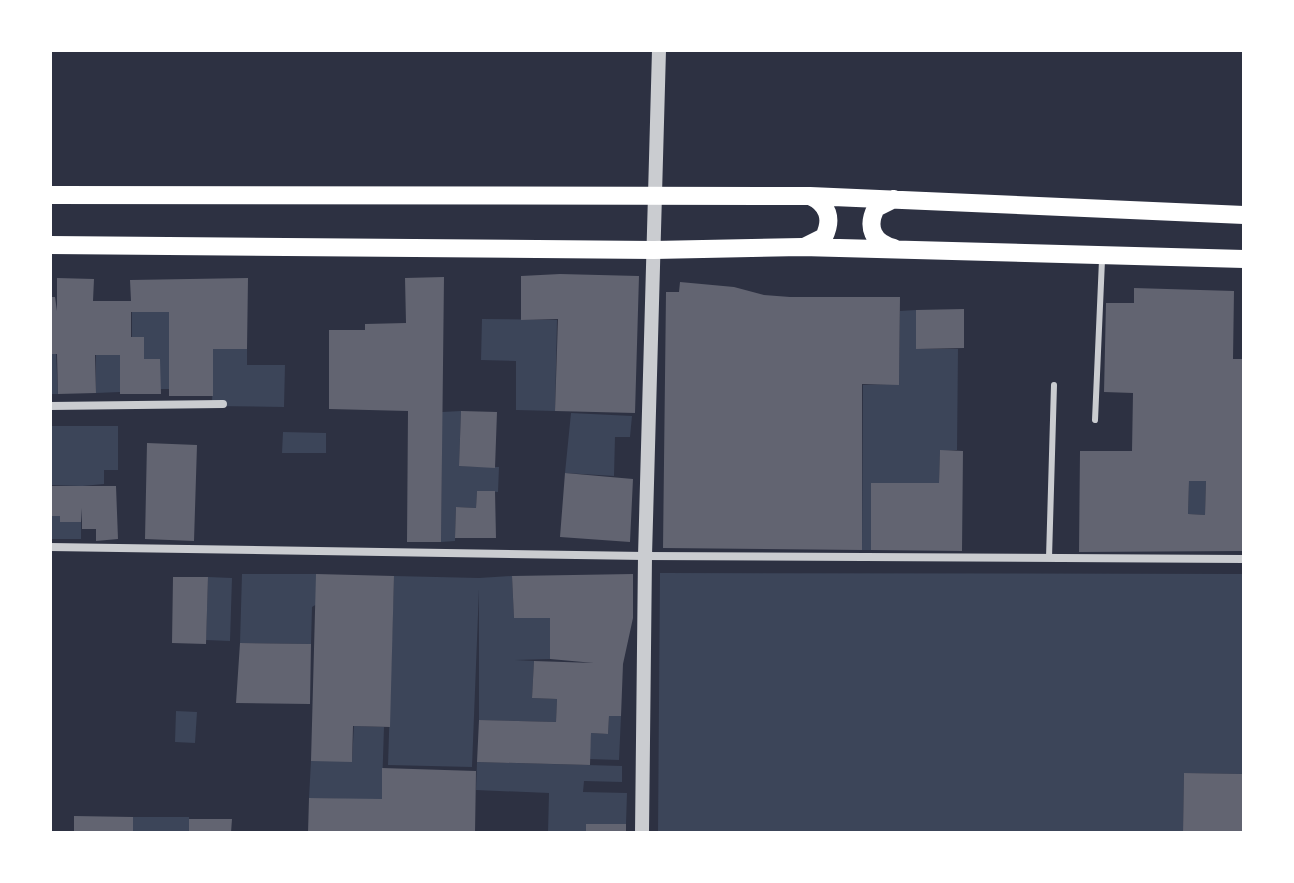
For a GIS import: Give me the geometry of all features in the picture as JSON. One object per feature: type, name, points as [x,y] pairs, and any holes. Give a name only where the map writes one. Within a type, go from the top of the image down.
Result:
[{"type":"main road","points":[[50,195],[810,196],[1244,215]]},
{"type":"main road","points":[[802,247],[810,246],[824,237],[829,222],[824,205],[810,196]]},
{"type":"main road","points":[[897,199],[876,208],[871,222],[875,238],[888,247],[897,248]]},
{"type":"main road","points":[[50,245],[654,250],[897,248],[1244,259]]},
{"type":"street","points":[[642,833],[645,556],[659,50]]},
{"type":"street","points":[[50,406],[223,404]]},
{"type":"street","points":[[50,547],[645,556],[1244,559]]},
{"type":"lane","points":[[1095,420],[1102,256]]},
{"type":"lane","points":[[1049,558],[1054,385]]},
{"type":"shaded area","points":[[916,310],[916,349],[958,349],[957,450],[940,451],[939,483],[872,483],[871,550],[862,550],[863,385],[899,384],[900,311]]},
{"type":"shaded area","points":[[132,312],[169,312],[169,389],[160,389],[160,360],[144,359],[144,337],[132,337]]},
{"type":"shaded area","points":[[482,319],[557,320],[555,411],[516,410],[516,361],[481,360]]},
{"type":"shaded area","points":[[213,349],[247,349],[247,365],[285,365],[284,407],[212,406]]},
{"type":"shaded area","points":[[50,354],[56,354],[58,394],[50,394]]},
{"type":"shaded area","points":[[96,355],[120,355],[120,392],[96,393]]},
{"type":"shaded area","points":[[461,411],[459,466],[499,467],[498,492],[477,491],[476,508],[456,507],[455,541],[441,542],[442,412]]},
{"type":"shaded area","points":[[571,413],[632,416],[630,437],[615,437],[614,476],[565,473]]},
{"type":"shaded area","points":[[50,426],[118,426],[118,470],[104,470],[104,484],[50,485]]},
{"type":"shaded area","points":[[283,432],[326,433],[326,453],[282,453]]},
{"type":"shaded area","points":[[1189,481],[1206,481],[1205,515],[1188,514]]},
{"type":"shaded area","points":[[50,516],[60,516],[60,522],[81,522],[81,539],[50,539]]},
{"type":"shaded area","points":[[660,573],[1244,574],[1244,774],[1184,773],[1183,833],[658,833]]},
{"type":"shaded area","points":[[242,574],[316,574],[317,604],[312,607],[311,644],[240,643]]},
{"type":"shaded area","points":[[394,576],[512,576],[514,618],[550,618],[550,659],[515,660],[534,661],[532,698],[557,699],[556,722],[479,720],[479,589],[472,767],[388,765]]},
{"type":"shaded area","points":[[208,577],[232,578],[230,641],[206,640]]},
{"type":"shaded area","points":[[176,711],[197,712],[195,743],[175,742]]},
{"type":"shaded area","points":[[609,716],[621,716],[619,760],[589,759],[591,733],[608,734]]},
{"type":"shaded area","points":[[354,726],[384,727],[382,790],[404,791],[382,800],[309,798],[311,761],[352,761]]},
{"type":"shaded area","points":[[477,762],[622,766],[622,782],[584,781],[583,792],[627,793],[626,824],[587,824],[586,833],[548,833],[549,793],[476,790]]},
{"type":"shaded area","points":[[133,817],[189,817],[189,833],[133,833]]},
{"type":"building","points":[[521,276],[639,276],[635,413],[555,411],[558,319],[521,320]]},
{"type":"building","points":[[444,277],[441,542],[407,542],[408,411],[329,409],[329,330],[365,330],[365,324],[406,323],[405,278]]},
{"type":"building","points":[[57,278],[94,279],[93,301],[131,301],[130,280],[248,278],[247,349],[213,349],[213,396],[169,396],[169,312],[131,312],[131,337],[144,337],[144,359],[160,359],[161,394],[120,394],[120,355],[95,355],[96,393],[58,394],[57,354],[50,354],[50,297],[55,297],[57,311]]},
{"type":"building","points":[[680,282],[790,297],[900,297],[899,385],[862,384],[862,550],[663,548],[666,292],[679,292]]},
{"type":"building","points":[[1134,288],[1234,291],[1233,359],[1244,359],[1244,551],[1079,552],[1080,451],[1132,451],[1133,393],[1104,392],[1106,303],[1134,303]],"holes":[[[1189,481],[1206,481],[1205,515],[1188,514]]]},
{"type":"building","points":[[964,309],[964,348],[916,349],[916,310]]},
{"type":"building","points":[[461,411],[497,412],[495,468],[459,466]]},
{"type":"building","points":[[147,443],[197,445],[194,541],[145,539]]},
{"type":"building","points":[[940,450],[963,451],[962,551],[871,550],[871,483],[939,483]]},
{"type":"building","points":[[565,473],[633,479],[630,542],[560,537]]},
{"type":"building","points":[[50,486],[116,486],[118,539],[96,541],[96,529],[82,529],[82,508],[81,522],[60,522],[60,516],[50,516]]},
{"type":"building","points":[[477,491],[495,491],[496,538],[455,538],[456,507],[476,508]]},
{"type":"building","points":[[316,574],[394,576],[390,727],[353,726],[352,762],[311,761]]},
{"type":"building","points":[[633,574],[633,618],[623,664],[621,716],[609,716],[608,734],[591,733],[590,765],[477,762],[479,720],[556,722],[557,699],[532,698],[534,661],[594,663],[550,659],[550,618],[514,618],[512,576]]},
{"type":"building","points":[[173,577],[208,577],[206,644],[172,643]]},
{"type":"building","points":[[240,643],[311,644],[310,704],[236,703]]},
{"type":"building","points":[[382,768],[476,771],[475,833],[308,833],[309,798],[382,799]]},
{"type":"building","points":[[1184,773],[1244,774],[1244,833],[1183,833]]},
{"type":"building","points":[[74,816],[133,817],[133,833],[74,833]]},
{"type":"building","points":[[189,819],[232,819],[231,833],[189,833]]},
{"type":"building","points":[[586,824],[626,824],[626,833],[586,833]]}]
